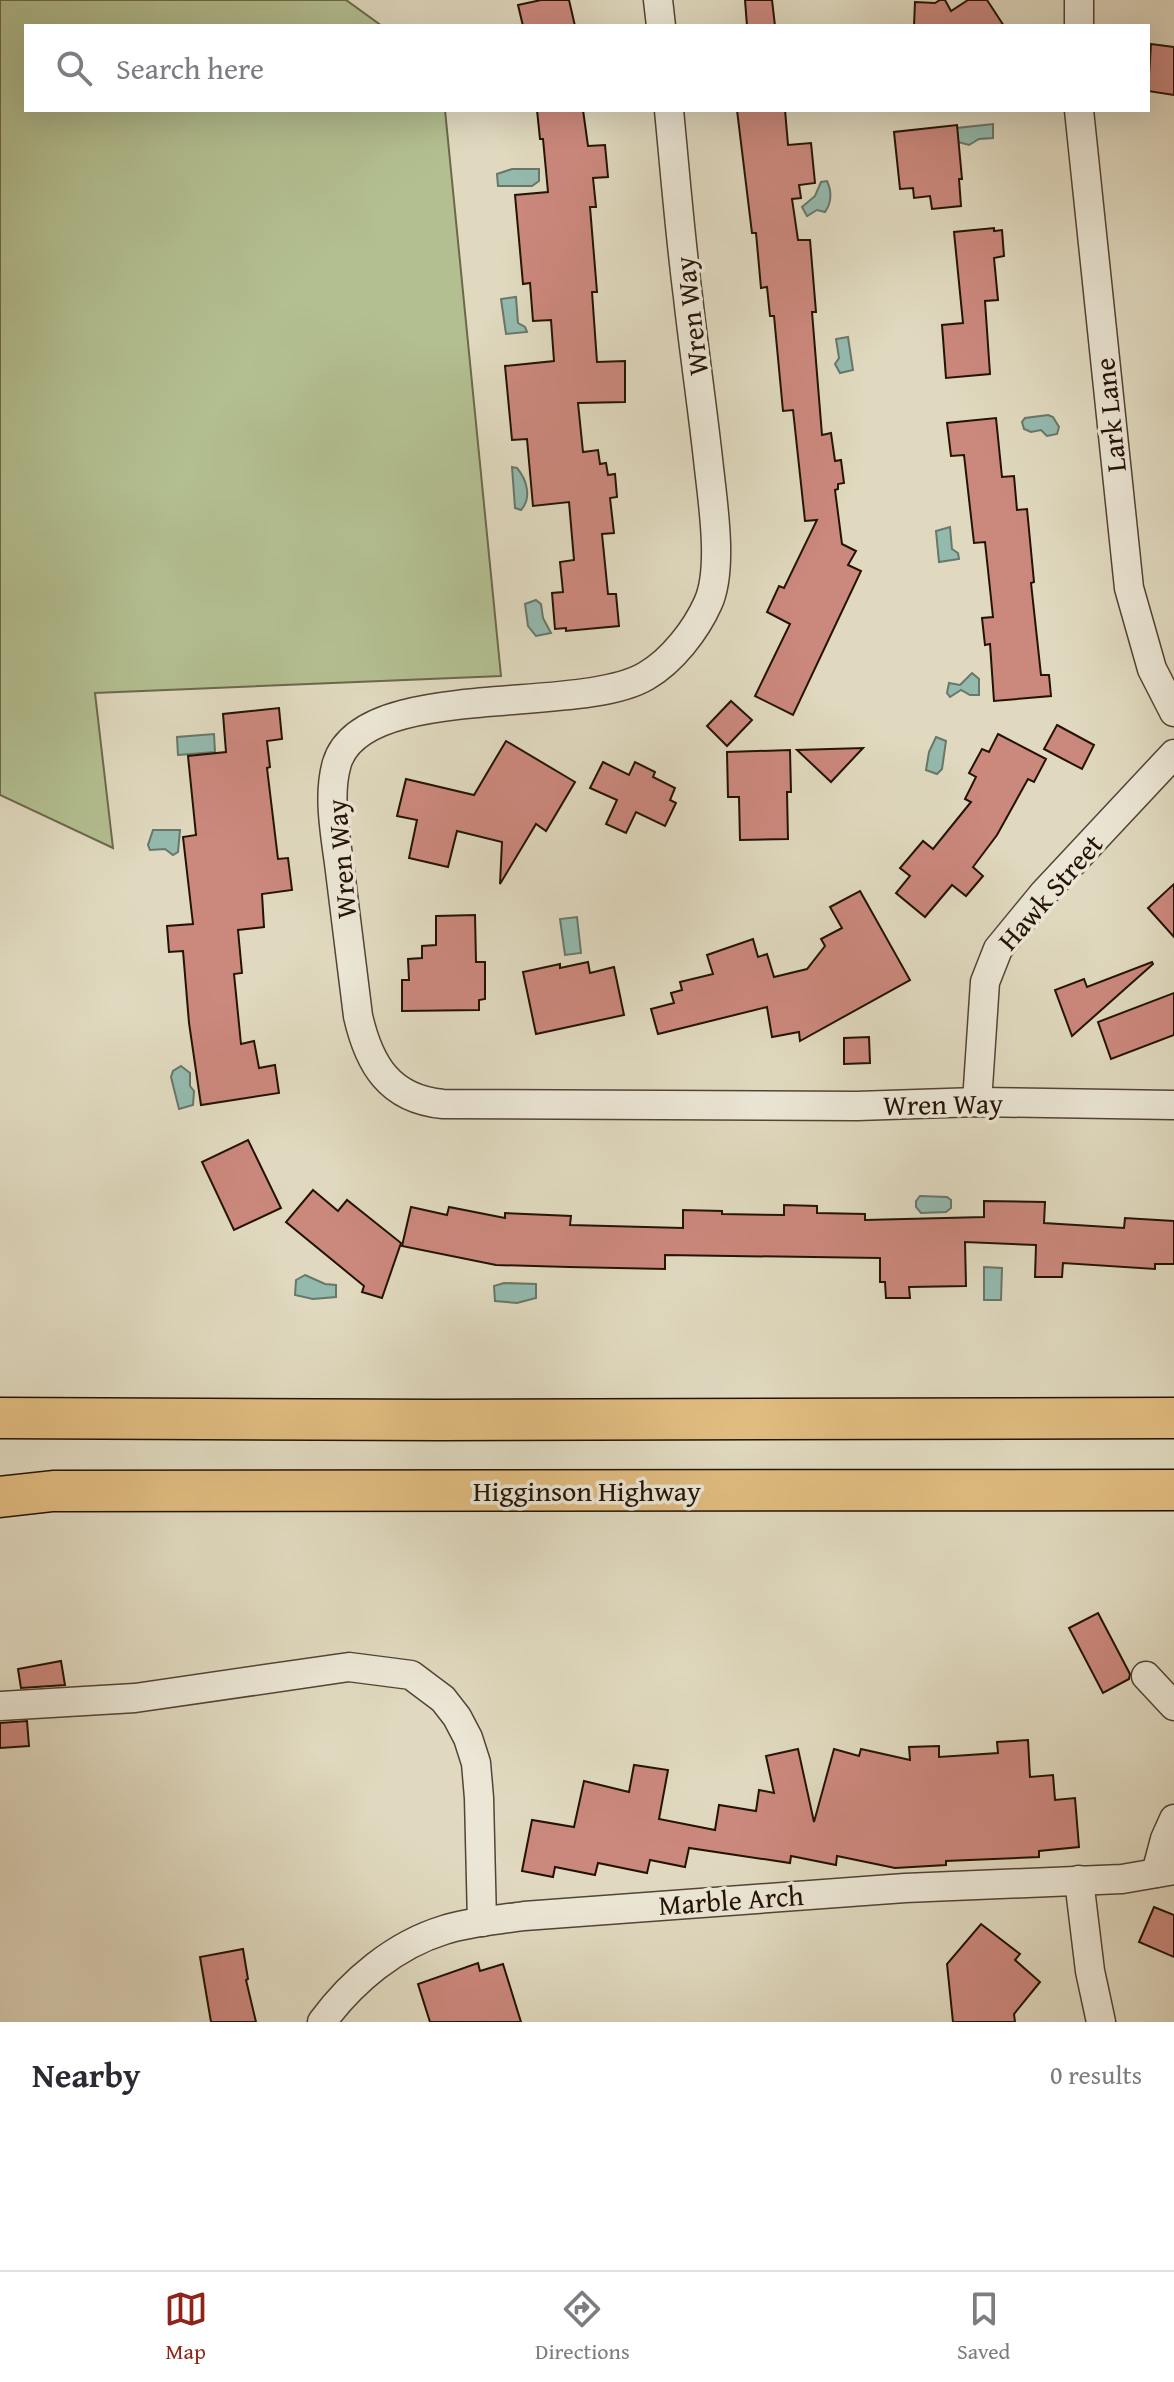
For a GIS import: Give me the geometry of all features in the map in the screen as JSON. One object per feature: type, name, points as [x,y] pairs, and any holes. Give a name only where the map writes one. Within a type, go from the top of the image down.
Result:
[{"type":"highway","points":[[0,1418],[1174,1418]]},
{"type":"highway","name":"Higginson Highway","points":[[0,1497],[84,1491],[1174,1490]]},
{"type":"street","points":[[658,0],[661,24]]},
{"type":"street","points":[[1079,0],[1079,24]]},
{"type":"street","name":"Wren Way","points":[[669,112],[714,517],[715,577],[709,602],[691,632],[667,659],[647,676],[619,688],[451,705],[387,719],[365,729],[345,745],[337,764],[334,820],[358,1016],[365,1045],[374,1063],[407,1096],[443,1104],[857,1106],[977,1102],[1174,1105]]},
{"type":"street","name":"Lark Lane","points":[[1079,112],[1129,588],[1152,669],[1174,712]]},
{"type":"street","name":"Hawk Street","points":[[977,1102],[985,982],[998,949],[1044,893],[1174,754]]},
{"type":"street","points":[[0,1706],[135,1698],[349,1667],[411,1675],[443,1699],[457,1717],[476,1763],[482,1922]]},
{"type":"street","points":[[1146,1676],[1174,1706]]},
{"type":"street","points":[[1165,1871],[1174,1819]]},
{"type":"street","name":"Marble Arch","points":[[322,2022],[357,1981],[389,1958],[444,1930],[482,1922],[753,1898],[1122,1879],[1165,1871]]},
{"type":"street","points":[[1079,1880],[1090,1971],[1101,2022]]},
{"type":"green space","points":[[0,0],[346,0],[379,24],[24,24],[24,112],[445,112],[501,676],[95,693],[113,848],[0,795]]},
{"type":"water","points":[[993,124],[993,138],[979,139],[969,145],[958,142],[957,128]]},
{"type":"water","points":[[512,169],[539,169],[539,181],[532,186],[498,186],[497,174]]},
{"type":"water","points":[[827,181],[830,197],[825,212],[817,210],[807,216],[802,207],[815,196],[821,182]]},
{"type":"water","points":[[516,297],[518,323],[527,332],[506,334],[501,299]]},
{"type":"water","points":[[848,337],[853,370],[840,373],[835,364],[839,358],[836,339]]},
{"type":"water","points":[[1048,415],[1059,427],[1057,434],[1047,436],[1041,430],[1031,432],[1024,429],[1022,422],[1025,418]]},
{"type":"water","points":[[512,467],[517,468],[526,483],[526,500],[521,510],[515,508]]},
{"type":"water","points":[[950,527],[952,549],[958,553],[959,559],[939,562],[936,531]]},
{"type":"water","points":[[536,600],[541,604],[543,618],[551,633],[536,636],[528,626],[525,604]]},
{"type":"water","points":[[972,673],[979,679],[979,695],[970,695],[961,690],[950,697],[947,693],[949,683],[960,685]]},
{"type":"water","points":[[214,734],[215,752],[178,755],[177,737]]},
{"type":"water","points":[[936,737],[946,741],[942,769],[937,774],[926,770]]},
{"type":"water","points":[[153,830],[180,830],[178,852],[173,855],[165,849],[150,850],[148,845]]},
{"type":"water","points":[[577,917],[581,953],[565,955],[560,919]]},
{"type":"water","points":[[181,1066],[190,1073],[190,1086],[194,1091],[193,1105],[179,1109],[171,1077],[173,1071]]},
{"type":"water","points":[[920,1196],[947,1197],[951,1200],[951,1208],[946,1212],[921,1213],[916,1207]]},
{"type":"water","points":[[984,1267],[1002,1268],[1001,1300],[984,1300]]},
{"type":"water","points":[[305,1275],[325,1284],[336,1285],[336,1297],[313,1299],[295,1295],[296,1280]]},
{"type":"water","points":[[504,1283],[536,1284],[536,1298],[517,1303],[495,1301],[494,1286]]},
{"type":"building","points":[[541,0],[569,0],[575,24],[523,24],[518,5]]},
{"type":"building","points":[[745,0],[772,0],[775,24],[747,24]]},
{"type":"building","points":[[945,0],[951,11],[968,0],[987,0],[1003,24],[914,24],[915,2]]},
{"type":"building","points":[[1151,44],[1174,47],[1174,95],[1150,91]]},
{"type":"building","points":[[537,112],[583,112],[588,146],[605,145],[608,177],[593,178],[596,207],[590,207],[597,292],[592,292],[597,362],[625,361],[625,402],[578,403],[583,452],[598,450],[600,464],[606,463],[608,475],[615,474],[617,497],[610,498],[614,533],[602,534],[608,594],[616,594],[619,626],[566,631],[566,628],[555,629],[552,593],[563,592],[560,562],[574,560],[569,502],[533,506],[527,439],[512,440],[505,366],[554,361],[551,320],[533,321],[530,283],[523,284],[515,195],[548,192],[543,139],[540,139]]},
{"type":"building","points":[[737,112],[785,112],[788,145],[811,143],[815,183],[799,185],[801,198],[792,199],[798,240],[810,240],[816,312],[812,312],[822,435],[831,433],[835,461],[841,460],[844,483],[838,484],[835,490],[842,544],[856,551],[848,565],[861,571],[793,715],[755,696],[790,624],[767,612],[779,586],[784,588],[817,520],[805,521],[793,410],[783,411],[774,316],[770,316],[767,287],[761,288],[756,233],[752,233]]},
{"type":"building","points":[[957,125],[961,206],[932,209],[930,196],[914,198],[913,188],[900,189],[894,132]]},
{"type":"building","points":[[994,228],[994,231],[1002,230],[1004,256],[994,258],[998,300],[985,301],[990,374],[946,378],[942,325],[963,323],[954,232]]},
{"type":"building","points":[[996,418],[1002,477],[1014,476],[1017,510],[1027,509],[1041,675],[1049,675],[1051,696],[994,701],[990,644],[985,645],[982,618],[993,617],[985,542],[974,543],[964,455],[951,456],[947,423]]},
{"type":"building","points":[[731,701],[752,720],[727,746],[707,726]]},
{"type":"building","points":[[279,708],[282,739],[267,741],[270,767],[267,768],[278,859],[288,858],[292,890],[262,894],[264,927],[238,930],[242,973],[234,974],[241,1044],[254,1041],[259,1068],[275,1065],[279,1093],[201,1105],[183,951],[169,952],[167,926],[193,924],[183,837],[196,835],[188,756],[226,752],[223,714]]},
{"type":"building","points":[[1057,725],[1094,745],[1082,769],[1044,749]]},
{"type":"building","points":[[998,734],[1046,759],[1034,782],[1028,779],[997,835],[973,867],[983,876],[966,896],[952,885],[925,917],[896,893],[910,876],[900,868],[923,841],[933,849],[971,802],[965,799],[976,777],[969,773],[982,749],[989,752]]},
{"type":"building","points":[[506,741],[575,782],[546,831],[536,824],[500,884],[502,842],[457,831],[448,867],[409,858],[417,820],[397,816],[406,779],[474,795]]},
{"type":"building","points":[[863,748],[831,782],[797,750]]},
{"type":"building","points":[[790,750],[788,839],[740,840],[739,797],[728,797],[727,752]]},
{"type":"building","points":[[603,762],[629,775],[635,762],[655,772],[653,777],[675,788],[670,800],[676,803],[665,826],[636,812],[626,833],[606,824],[617,800],[590,788]]},
{"type":"building","points":[[1174,884],[1174,937],[1148,908]]},
{"type":"building","points":[[860,891],[910,980],[800,1041],[799,1032],[772,1037],[767,1007],[658,1034],[651,1009],[674,1003],[671,993],[682,990],[680,982],[713,974],[707,955],[753,939],[758,957],[767,954],[774,977],[807,969],[825,946],[821,939],[842,928],[830,907]]},
{"type":"building","points":[[475,915],[476,962],[485,962],[485,999],[479,1000],[479,1010],[402,1011],[402,980],[409,980],[408,959],[422,958],[422,946],[436,945],[436,916]]},
{"type":"building","points":[[588,962],[590,973],[614,967],[624,1015],[536,1034],[523,972]]},
{"type":"building","points":[[1152,962],[1072,1036],[1055,990],[1084,979],[1087,987]]},
{"type":"building","points":[[1174,993],[1174,1035],[1111,1059],[1098,1022]]},
{"type":"building","points":[[869,1037],[870,1063],[844,1064],[844,1038]]},
{"type":"building","points":[[248,1140],[281,1208],[234,1230],[202,1162]]},
{"type":"building","points":[[313,1190],[338,1211],[347,1200],[401,1243],[382,1298],[362,1292],[364,1286],[286,1222]]},
{"type":"building","points":[[984,1201],[1045,1202],[1044,1223],[1124,1228],[1125,1218],[1174,1221],[1174,1264],[1155,1264],[1155,1269],[1063,1263],[1062,1277],[1035,1277],[1036,1245],[965,1242],[966,1286],[909,1287],[910,1298],[886,1298],[885,1282],[880,1282],[880,1258],[665,1255],[665,1269],[569,1267],[496,1265],[402,1246],[411,1207],[447,1215],[449,1207],[505,1218],[505,1213],[571,1216],[570,1225],[683,1228],[683,1210],[784,1215],[784,1205],[817,1206],[817,1213],[865,1214],[865,1220],[984,1217]]},
{"type":"building","points":[[1098,1613],[1130,1674],[1129,1679],[1103,1693],[1069,1628]]},
{"type":"building","points":[[61,1661],[65,1685],[21,1688],[18,1669]]},
{"type":"building","points":[[27,1721],[29,1746],[0,1748],[0,1723]]},
{"type":"building","points":[[1028,1740],[1030,1777],[1053,1775],[1055,1800],[1075,1798],[1079,1847],[1039,1851],[1039,1857],[946,1861],[946,1865],[895,1868],[837,1856],[836,1865],[791,1856],[790,1863],[689,1848],[685,1867],[650,1860],[647,1873],[598,1863],[595,1875],[555,1867],[553,1877],[522,1871],[532,1820],[574,1827],[584,1781],[629,1792],[634,1765],[668,1770],[659,1819],[715,1830],[719,1805],[756,1811],[759,1790],[774,1793],[766,1756],[798,1749],[814,1822],[834,1749],[859,1756],[861,1749],[910,1760],[909,1747],[939,1746],[939,1757],[998,1753],[997,1742]]},
{"type":"building","points":[[1154,1907],[1174,1915],[1174,1957],[1139,1942]]},
{"type":"building","points":[[981,1924],[1020,1954],[1015,1960],[1040,1982],[1014,2014],[1015,2022],[953,2022],[947,1964]]},
{"type":"building","points":[[243,1949],[246,1980],[256,2022],[211,2022],[200,1957]]},
{"type":"building","points":[[478,1963],[480,1971],[503,1964],[521,2022],[430,2022],[418,1984]]}]
